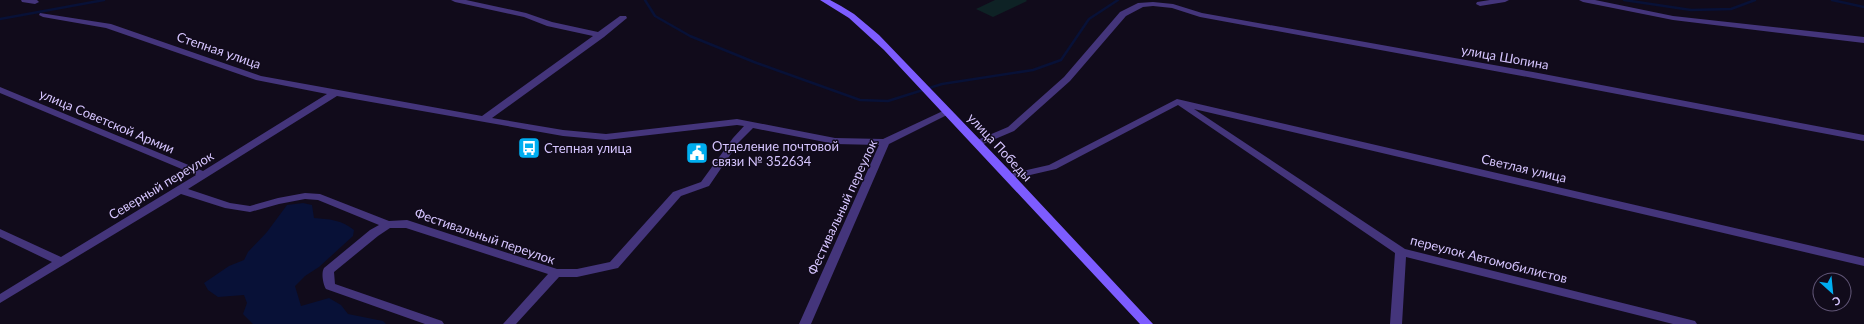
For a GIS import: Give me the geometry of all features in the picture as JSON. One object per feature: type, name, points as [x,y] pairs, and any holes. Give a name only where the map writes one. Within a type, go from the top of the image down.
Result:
[{"type":"street","points":[[25,0],[35,2]]},
{"type":"street","points":[[455,0],[526,15],[550,24],[602,34]]},
{"type":"street","name":"улица Победы","points":[[824,0],[851,15],[948,112],[1147,324]]},
{"type":"street","points":[[1480,4],[1505,0]]},
{"type":"street","points":[[1583,0],[1673,18],[1864,40]]},
{"type":"street","name":"улица Шопина","points":[[978,143],[1011,129],[1067,79],[1119,17],[1141,5],[1173,6],[1200,15],[1533,75],[1864,138]]},
{"type":"street","name":"Степная улица","points":[[43,15],[108,26],[259,78],[335,93],[563,133],[606,137],[732,123],[752,124],[836,140],[885,142]]},
{"type":"street","points":[[484,119],[623,18]]},
{"type":"street","name":"улица Советской Армии","points":[[0,90],[204,175]]},
{"type":"street","name":"Северный переулок","points":[[0,299],[180,190],[335,93]]},
{"type":"street","points":[[1009,177],[1052,167],[1177,102]]},
{"type":"street","name":"переулок Автомобилистов","points":[[1177,102],[1401,252],[1691,324]]},
{"type":"street","name":"Светлая улица","points":[[1177,102],[1864,262]]},
{"type":"street","name":"Фестивальный переулок","points":[[805,324],[885,142],[948,112]]},
{"type":"street","points":[[556,274],[577,273],[614,265],[677,194],[705,184],[736,140],[752,124]]},
{"type":"street","name":"Фестивальный переулок","points":[[180,190],[229,206],[250,209],[278,201],[305,196],[320,197],[388,226]]},
{"type":"street","name":"Фестивальный переулок","points":[[438,324],[330,286],[328,271],[374,233],[388,226],[407,224],[556,274],[509,324]]},
{"type":"street","points":[[0,232],[61,262]]},
{"type":"street","points":[[1396,324],[1401,252]]},
{"type":"green space","points":[[995,0],[1027,1],[993,17],[976,9]]},
{"type":"water","points":[[303,203],[312,205],[314,218],[340,222],[354,230],[353,236],[319,267],[305,276],[295,286],[301,306],[329,298],[341,305],[348,314],[383,321],[386,324],[253,324],[243,314],[247,303],[244,295],[218,297],[208,290],[204,283],[229,266],[244,260],[248,252],[267,232],[287,205]]},
{"type":"waterway","points":[[0,19],[104,0]]},
{"type":"waterway","points":[[645,0],[655,16],[690,36],[754,62],[860,100],[888,101],[942,84],[1033,70],[1061,60],[1089,19],[1118,0]]},
{"type":"waterway","points":[[1624,0],[1691,10],[1731,9],[1755,0]]},
{"type":"waterway","points":[[1832,0],[1864,7]]},
{"type":"place","name":"Степная улица","points":[[529,148]]},
{"type":"place","name":"Отделение почтовой связи № 352634","points":[[697,153]]}]
